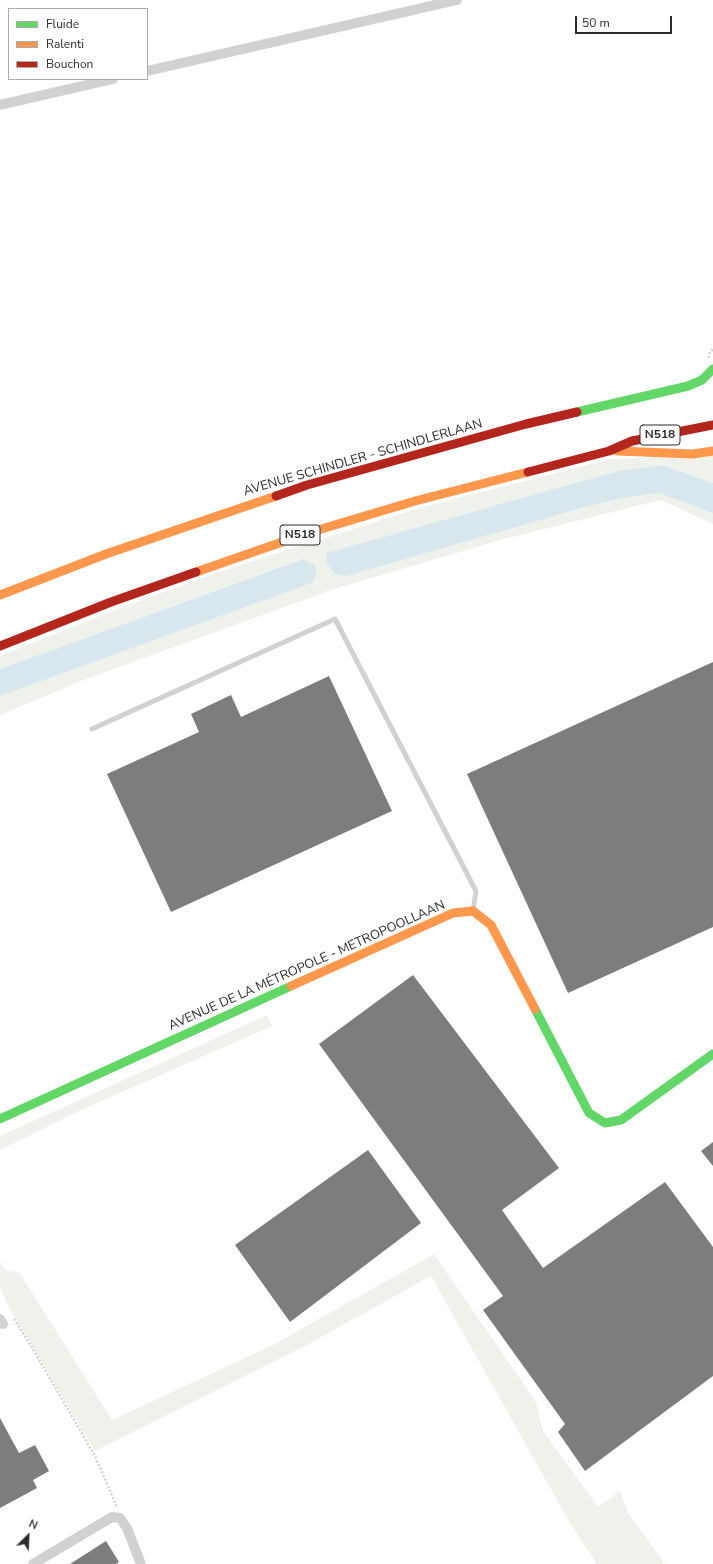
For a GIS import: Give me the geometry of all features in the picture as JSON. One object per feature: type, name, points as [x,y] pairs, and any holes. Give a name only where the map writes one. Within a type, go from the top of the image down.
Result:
[{"type":"main road","name":"AVENUE SCHINDLER - SCHINDLERLAAN","points":[[0,595],[106,554],[307,485],[526,424],[688,386],[702,380],[713,369]]},
{"type":"main road","name":"N518","points":[[0,646],[111,602],[308,533],[422,499],[609,451],[632,441],[713,424]]},
{"type":"main road","name":"N518","points":[[609,451],[693,454],[713,451]]},
{"type":"main road","points":[[473,911],[491,925],[589,1112],[604,1123],[621,1120],[713,1054]]},
{"type":"main road","name":"AVENUE DE LA MÉTROPOLE - METROPOOLLAAN","points":[[0,1119],[453,913],[473,911]]},
{"type":"street","points":[[148,71],[457,0]]},
{"type":"street","points":[[0,105],[109,80]]},
{"type":"street","points":[[34,1564],[112,1516],[120,1518],[127,1528],[141,1564]]},
{"type":"lane","points":[[92,729],[335,619],[476,891],[473,911]]},
{"type":"path","points":[[11,1315],[30,1344],[95,1456],[115,1502],[120,1518]]},
{"type":"shaded area","points":[[713,456],[713,483],[662,465],[618,471],[326,553],[327,563],[347,576],[582,508],[622,498],[659,493],[713,513],[713,524],[661,500],[493,542],[331,590],[86,679],[0,715],[0,696],[312,583],[302,559],[0,669],[0,656],[107,613],[219,572],[416,509],[610,459]]},
{"type":"shaded area","points":[[662,465],[713,483],[713,513],[659,493],[622,498],[582,508],[347,576],[335,574],[327,563],[326,553],[618,471]]},
{"type":"shaded area","points":[[303,559],[314,565],[316,569],[316,576],[312,583],[0,696],[0,669]]},
{"type":"shaded area","points":[[267,1015],[272,1026],[81,1110],[0,1150],[0,1136]]},
{"type":"shaded area","points":[[434,1254],[536,1402],[543,1431],[598,1507],[620,1491],[628,1513],[665,1564],[597,1564],[570,1523],[431,1276],[305,1346],[95,1451],[7,1304],[0,1286],[0,1261],[5,1270],[19,1272],[112,1420],[275,1344]]},
{"type":"building","points":[[713,662],[713,927],[568,993],[467,774]]},
{"type":"building","points":[[329,676],[392,811],[171,912],[107,774],[199,732],[191,714],[231,695],[241,717]]},
{"type":"building","points":[[413,975],[559,1168],[502,1210],[543,1268],[665,1182],[713,1247],[713,1376],[585,1471],[558,1432],[565,1424],[483,1310],[503,1296],[319,1044]]},
{"type":"building","points":[[713,1142],[713,1166],[701,1151]]},
{"type":"building","points":[[368,1150],[421,1223],[290,1322],[235,1245]]},
{"type":"building","points":[[0,1418],[19,1453],[35,1445],[49,1471],[33,1480],[37,1488],[0,1508]]},
{"type":"building","points":[[106,1541],[119,1562],[116,1564],[70,1564]]},
{"type":"traffic: fast","points":[[577,412],[688,386],[702,380],[713,369]]},
{"type":"traffic: fast","points":[[0,1119],[291,986]]},
{"type":"traffic: fast","points":[[535,1009],[589,1113],[605,1123],[621,1120],[713,1054]]},
{"type":"traffic: slow","points":[[617,451],[693,454],[713,451]]},
{"type":"traffic: slow","points":[[196,572],[308,533],[415,501],[528,472]]},
{"type":"traffic: slow","points":[[0,595],[106,554],[276,496]]},
{"type":"traffic: slow","points":[[291,986],[453,913],[473,911],[491,925],[535,1009]]},
{"type":"traffic: jam","points":[[276,496],[307,485],[526,424],[577,412]]},
{"type":"traffic: jam","points":[[528,472],[609,451],[632,441],[713,425]]},
{"type":"traffic: jam","points":[[0,646],[111,602],[196,572]]}]
